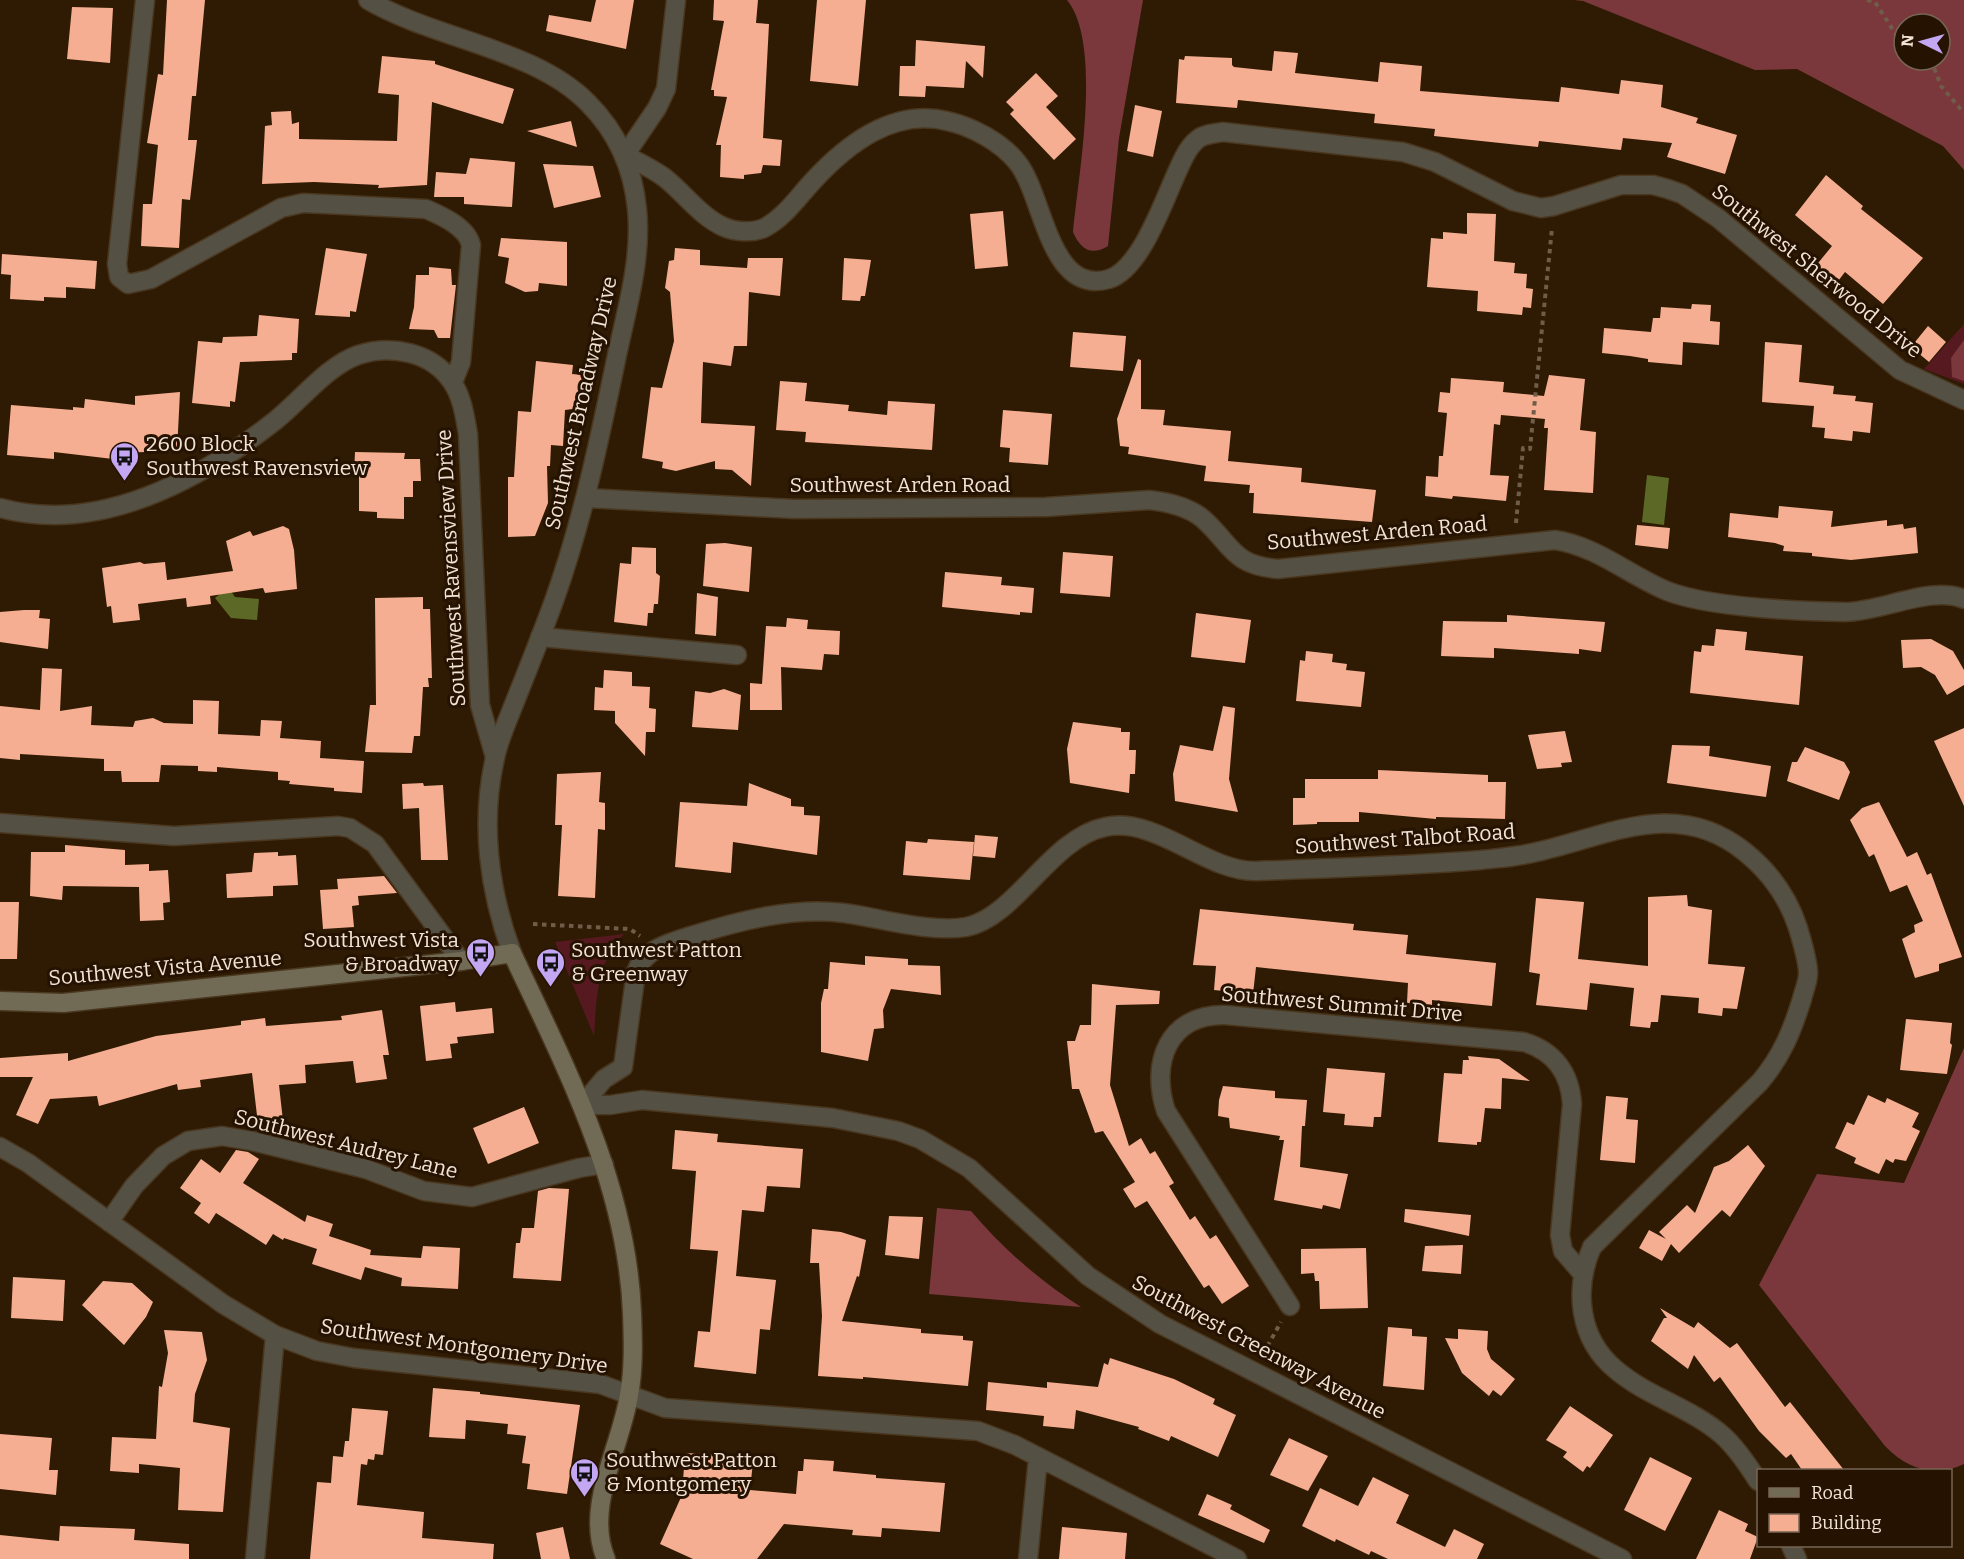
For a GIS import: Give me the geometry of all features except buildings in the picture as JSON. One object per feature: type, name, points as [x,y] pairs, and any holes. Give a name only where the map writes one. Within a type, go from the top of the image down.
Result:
[{"type":"main road","name":"Southwest Vista Avenue","points":[[0,1001],[63,1003],[461,961],[512,953]]},
{"type":"main road","points":[[512,953],[582,1105],[604,1164],[628,1260],[632,1359],[629,1395],[600,1514],[601,1547],[606,1559]]},
{"type":"street","points":[[145,0],[117,264],[117,272],[123,282],[134,285],[151,279],[281,208],[303,203],[426,209],[444,217],[469,238],[471,245],[460,362],[453,382]]},
{"type":"street","name":"Southwest Broadway Drive","points":[[368,0],[408,20],[532,66],[575,91],[598,113],[626,155],[637,211],[636,256],[629,302],[586,498],[540,637],[495,758],[488,817],[488,857],[495,904],[512,953]]},
{"type":"street","points":[[626,155],[657,108],[666,89],[676,0]]},
{"type":"street","name":"Southwest Sherwood Drive","points":[[626,155],[664,177],[723,226],[752,231],[763,228],[789,209],[835,159],[865,135],[907,120],[946,120],[982,136],[1016,161],[1033,189],[1058,258],[1076,274],[1100,280],[1110,278],[1130,267],[1188,151],[1200,138],[1222,132],[1403,152],[1435,162],[1513,201],[1541,208],[1621,185],[1653,185],[1682,194],[1718,218],[1900,370],[1964,400]]},
{"type":"street","name":"Southwest Ravensview Drive","points":[[0,508],[33,513],[87,513],[132,502],[200,472],[239,447],[330,374],[357,356],[392,350],[409,352],[427,359],[453,382],[462,404],[468,434],[480,705],[495,758]]},
{"type":"street","name":"Southwest Arden Road","points":[[586,498],[794,509],[1046,507],[1149,500],[1164,502],[1193,512],[1203,519],[1231,552],[1256,566],[1278,569],[1518,542],[1566,542],[1668,591],[1705,602],[1845,612],[1870,610],[1944,594],[1964,599]]},
{"type":"street","points":[[540,637],[737,655]]},
{"type":"street","name":"Southwest Talbot Road","points":[[656,948],[755,916],[838,912],[937,928],[961,928],[984,923],[1079,837],[1104,827],[1127,825],[1250,871],[1481,860],[1530,854],[1647,823],[1674,822],[1726,837],[1772,876],[1791,908],[1802,941],[1809,974],[1791,1037],[1778,1060],[1760,1082],[1592,1247],[1582,1273],[1582,1316],[1591,1337],[1608,1362],[1629,1379],[1682,1407],[1722,1435],[1757,1480]]},
{"type":"street","points":[[0,823],[174,836],[338,826],[350,828],[375,844],[461,961]]},
{"type":"street","points":[[582,1105],[604,1079],[624,1067],[636,972],[639,964],[656,948]]},
{"type":"street","name":"Southwest Summit Drive","points":[[1290,1306],[1166,1111],[1160,1093],[1162,1059],[1168,1045],[1179,1029],[1200,1018],[1225,1015],[1524,1042],[1547,1052],[1557,1061],[1571,1088],[1572,1104],[1560,1235],[1563,1251],[1582,1273]]},
{"type":"street","name":"Southwest Greenway Avenue","points":[[582,1105],[610,1105],[642,1100],[833,1118],[898,1131],[920,1139],[969,1168],[1111,1294],[1160,1324],[1622,1559]]},
{"type":"street","name":"Southwest Audrey Lane","points":[[109,1222],[134,1186],[163,1156],[188,1141],[222,1136],[252,1140],[366,1169],[424,1191],[472,1197],[579,1168],[604,1164]]},
{"type":"street","name":"Southwest Montgomery Drive","points":[[0,1147],[28,1163],[223,1304],[274,1335],[317,1351],[354,1358],[600,1384],[665,1408],[978,1431],[1015,1445],[1237,1559]]},
{"type":"street","points":[[255,1559],[274,1335]]},
{"type":"street","points":[[1028,1559],[1038,1458]]},
{"type":"path","points":[[1867,0],[1875,2],[1892,28]]},
{"type":"path","points":[[1936,72],[1941,86],[1964,113]]},
{"type":"path","points":[[1518,542],[1516,521],[1523,448],[1530,449],[1550,248]]},
{"type":"path","points":[[532,924],[630,929],[656,948]]},
{"type":"path","points":[[1241,1365],[1251,1347],[1263,1354],[1290,1306]]},
{"type":"shaded area","points":[[1067,0],[1143,0],[1119,138],[1108,246],[1096,251],[1082,246],[1073,232],[1083,146],[1086,78],[1084,47],[1078,20]]},
{"type":"shaded area","points":[[1574,0],[1964,0],[1964,170],[1943,146],[1797,69],[1755,70],[1583,1]]},
{"type":"shaded area","points":[[1964,324],[1964,384],[1924,369]]},
{"type":"shaded area","points":[[1964,340],[1964,381],[1952,377],[1951,358]]},
{"type":"shaded area","points":[[1647,475],[1669,478],[1664,525],[1642,522]]},
{"type":"shaded area","points":[[228,587],[235,597],[259,599],[257,620],[231,618],[215,598]]},
{"type":"shaded area","points":[[624,934],[615,945],[603,969],[597,995],[594,1036],[555,942]]},
{"type":"shaded area","points":[[1964,1048],[1964,1464],[1948,1469],[1922,1469],[1903,1460],[1885,1446],[1759,1285],[1817,1174],[1904,1183]]},
{"type":"shaded area","points":[[937,1208],[971,1211],[1022,1263],[1081,1307],[929,1294]]},
{"type":"place","name":"2600 Block Southwest Ravensview","points":[[125,482]]},
{"type":"place","name":"Southwest Vista & Broadway","points":[[480,978]]},
{"type":"place","name":"Southwest Patton & Greenway","points":[[550,988]]},
{"type":"place","name":"Southwest Patton & Montgomery","points":[[585,1498]]}]
